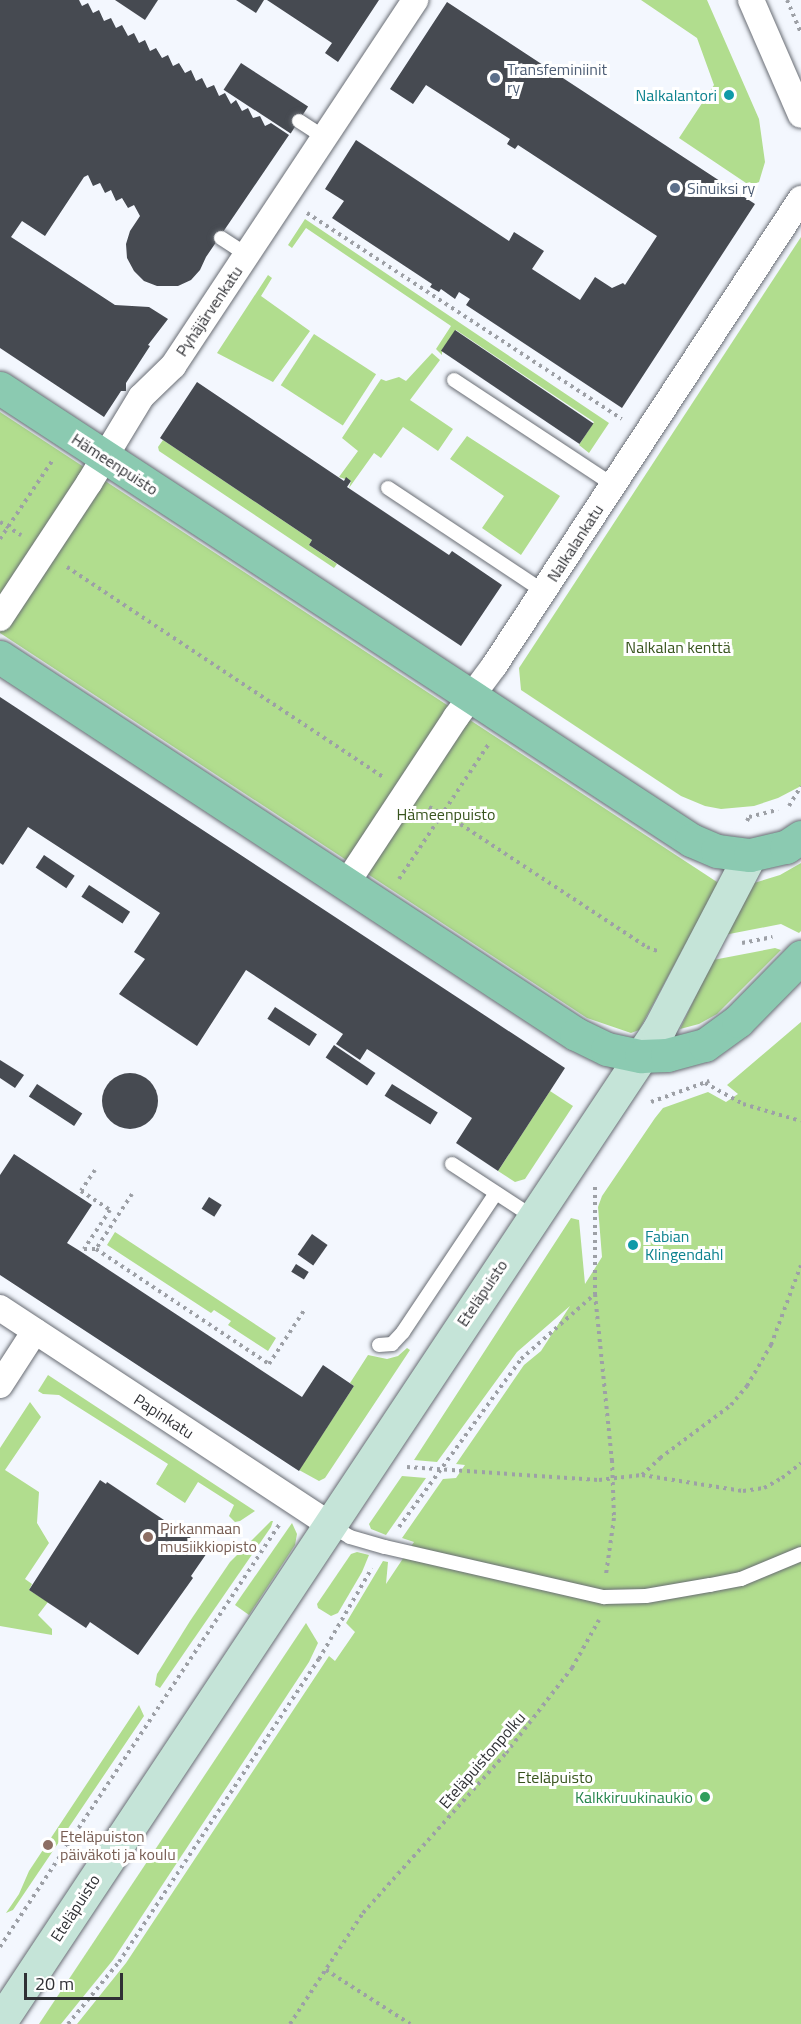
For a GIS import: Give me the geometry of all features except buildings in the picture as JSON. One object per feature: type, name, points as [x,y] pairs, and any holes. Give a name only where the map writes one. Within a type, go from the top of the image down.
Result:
[{"type":"main road","name":"Hämeenpuisto","points":[[0,388],[691,840],[729,854],[750,855]]},
{"type":"main road","points":[[0,657],[576,1034],[607,1049],[641,1056],[686,1051],[723,1034],[790,947]]},
{"type":"main road","points":[[750,855],[786,847],[801,837]]},
{"type":"street","name":"Pyhäjärvenkatu","points":[[0,618],[141,398],[173,366],[416,0]]},
{"type":"street","points":[[751,0],[801,115]]},
{"type":"street","name":"Nalkalankatu","points":[[346,884],[543,591],[801,199]]},
{"type":"street","name":"Eteläpuisto","points":[[0,2022],[532,1217],[659,1029],[750,855]]},
{"type":"street","name":"Papinkatu","points":[[0,1308],[329,1524]]},
{"type":"street","points":[[0,1385],[35,1331]]},
{"type":"lane","points":[[299,121],[325,138]]},
{"type":"lane","points":[[221,238],[247,255]]},
{"type":"lane","points":[[454,380],[613,484]]},
{"type":"lane","points":[[388,488],[543,591]]},
{"type":"lane","points":[[452,1164],[532,1217]]},
{"type":"lane","points":[[379,1345],[387,1346],[398,1338],[496,1193]]},
{"type":"lane","points":[[329,1524],[350,1537],[385,1547],[604,1597],[646,1596],[741,1579],[801,1554]]},
{"type":"path","points":[[787,0],[801,33]]},
{"type":"path","points":[[304,211],[623,420]]},
{"type":"path","points":[[0,539],[53,460]]},
{"type":"path","points":[[0,522],[26,538]]},
{"type":"path","points":[[63,564],[386,780]]},
{"type":"path","points":[[381,907],[489,744]]},
{"type":"path","points":[[788,807],[801,786]]},
{"type":"path","points":[[749,817],[788,807],[801,801]]},
{"type":"path","points":[[425,806],[443,814],[647,947],[660,952]]},
{"type":"path","points":[[734,945],[790,947]]},
{"type":"path","points":[[704,1083],[743,1104],[801,1121]]},
{"type":"path","points":[[95,1170],[81,1191],[110,1210],[84,1249],[96,1249],[269,1364],[305,1309]]},
{"type":"path","name":"Eteläpuistonpolku","points":[[290,2024],[363,1913],[506,1753],[572,1668],[599,1622],[614,1518],[613,1478],[595,1294],[595,1183]]},
{"type":"path","points":[[96,1249],[132,1194]]},
{"type":"path","points":[[642,1475],[660,1458],[731,1404],[747,1386],[771,1345],[801,1265]]},
{"type":"path","points":[[68,2024],[119,1962],[318,1659],[385,1547],[521,1359],[595,1294]]},
{"type":"path","points":[[400,1462],[409,1469],[440,1471],[613,1478],[642,1475],[743,1491],[764,1488],[801,1463]]},
{"type":"path","points":[[0,1947],[284,1516],[297,1503]]},
{"type":"path","points":[[326,1970],[410,2024]]},
{"type":"green space","name":"Nalkalantori","points":[[641,0],[707,0],[759,119],[765,162],[759,182],[751,185],[746,183],[679,138],[714,85],[697,38]]},
{"type":"green space","points":[[305,219],[609,423],[589,453],[579,445],[594,422],[456,330],[442,351],[442,355],[436,349],[451,326],[306,228],[292,248],[288,245]]},
{"type":"green space","name":"Nalkalan kenttä","points":[[801,237],[801,786],[778,798],[754,806],[721,809],[705,806],[681,796],[521,690],[519,668]]},
{"type":"green space","points":[[268,275],[272,278],[261,296],[310,331],[273,382],[217,353]]},
{"type":"green space","points":[[314,334],[376,374],[343,425],[281,385]]},
{"type":"green space","points":[[432,353],[440,360],[410,400],[453,429],[438,451],[403,427],[381,458],[374,453],[349,488],[351,481],[339,477],[358,451],[342,438],[381,379],[386,381],[399,377],[406,381]]},
{"type":"green space","name":"Hämeenpuisto","points":[[0,412],[717,882],[718,884],[639,1030],[631,1033],[587,1018],[0,633]]},
{"type":"green space","points":[[467,436],[560,496],[521,555],[482,528],[504,496],[450,459]]},
{"type":"green space","points":[[163,440],[312,540],[309,545],[337,564],[334,568],[159,451],[158,447]]},
{"type":"green space","points":[[801,863],[801,931],[799,933],[781,924],[724,935],[744,886],[780,875]]},
{"type":"green space","points":[[775,948],[781,950],[717,1014],[699,1024],[680,1029],[713,960]]},
{"type":"green space","name":"Eteläpuisto","points":[[801,1022],[801,2024],[77,2024],[126,1963],[329,1656],[335,1661],[355,1632],[346,1623],[383,1561],[388,1562],[386,1584],[414,1542],[402,1538],[443,1479],[456,1478],[465,1465],[456,1464],[524,1365],[541,1351],[570,1306],[517,1352],[437,1462],[414,1460],[571,1218],[579,1220],[585,1284],[602,1257],[598,1207],[602,1196],[663,1108],[708,1092],[726,1102],[738,1094],[727,1085]]},
{"type":"green space","points":[[550,1091],[573,1106],[525,1179],[515,1182],[498,1171]]},
{"type":"green space","points":[[115,1232],[276,1338],[268,1351],[228,1325],[231,1321],[214,1310],[211,1313],[107,1245]]},
{"type":"green space","points":[[407,1348],[410,1350],[325,1478],[319,1481],[299,1470],[354,1386],[350,1383],[368,1355],[387,1359],[398,1356]]},
{"type":"green space","points":[[48,1375],[255,1511],[235,1522],[229,1516],[234,1505],[198,1482],[185,1503],[156,1484],[168,1464],[59,1395],[43,1394],[38,1391]]},
{"type":"green space","points":[[30,1402],[41,1417],[5,1470],[39,1492],[37,1523],[49,1543],[25,1579],[32,1584],[29,1590],[48,1602],[38,1615],[52,1629],[52,1635],[0,1626],[0,1448]]},
{"type":"green space","points":[[402,1476],[426,1478],[386,1535],[371,1529],[369,1524]]},
{"type":"green space","points":[[273,1521],[271,1527],[160,1688],[155,1685],[157,1674],[230,1562]]},
{"type":"green space","points":[[292,1523],[297,1534],[295,1545],[249,1615],[235,1605]]},
{"type":"green space","points":[[357,1552],[369,1555],[362,1572],[338,1613],[331,1616],[318,1608],[317,1604],[351,1554]]},
{"type":"green space","points":[[306,1623],[318,1643],[309,1662],[113,1960],[61,2024],[39,2024]]},
{"type":"green space","points":[[139,1705],[144,1716],[13,1910],[6,1913],[19,1894],[29,1871]]},
{"type":"place","name":"Transfeminiinit ry","points":[[495,78]]},
{"type":"place","name":"Nalkalantori","points":[[729,95]]},
{"type":"place","name":"Sinuiksi ry","points":[[675,188]]},
{"type":"place","name":"Fabian Klingendahl","points":[[633,1245]]},
{"type":"place","name":"Pirkanmaan musiikkiopisto","points":[[148,1537]]},
{"type":"place","name":"Kalkkiruukinaukio","points":[[705,1797]]},
{"type":"place","name":"Eteläpuiston päiväkoti ja koulu","points":[[48,1845]]}]
